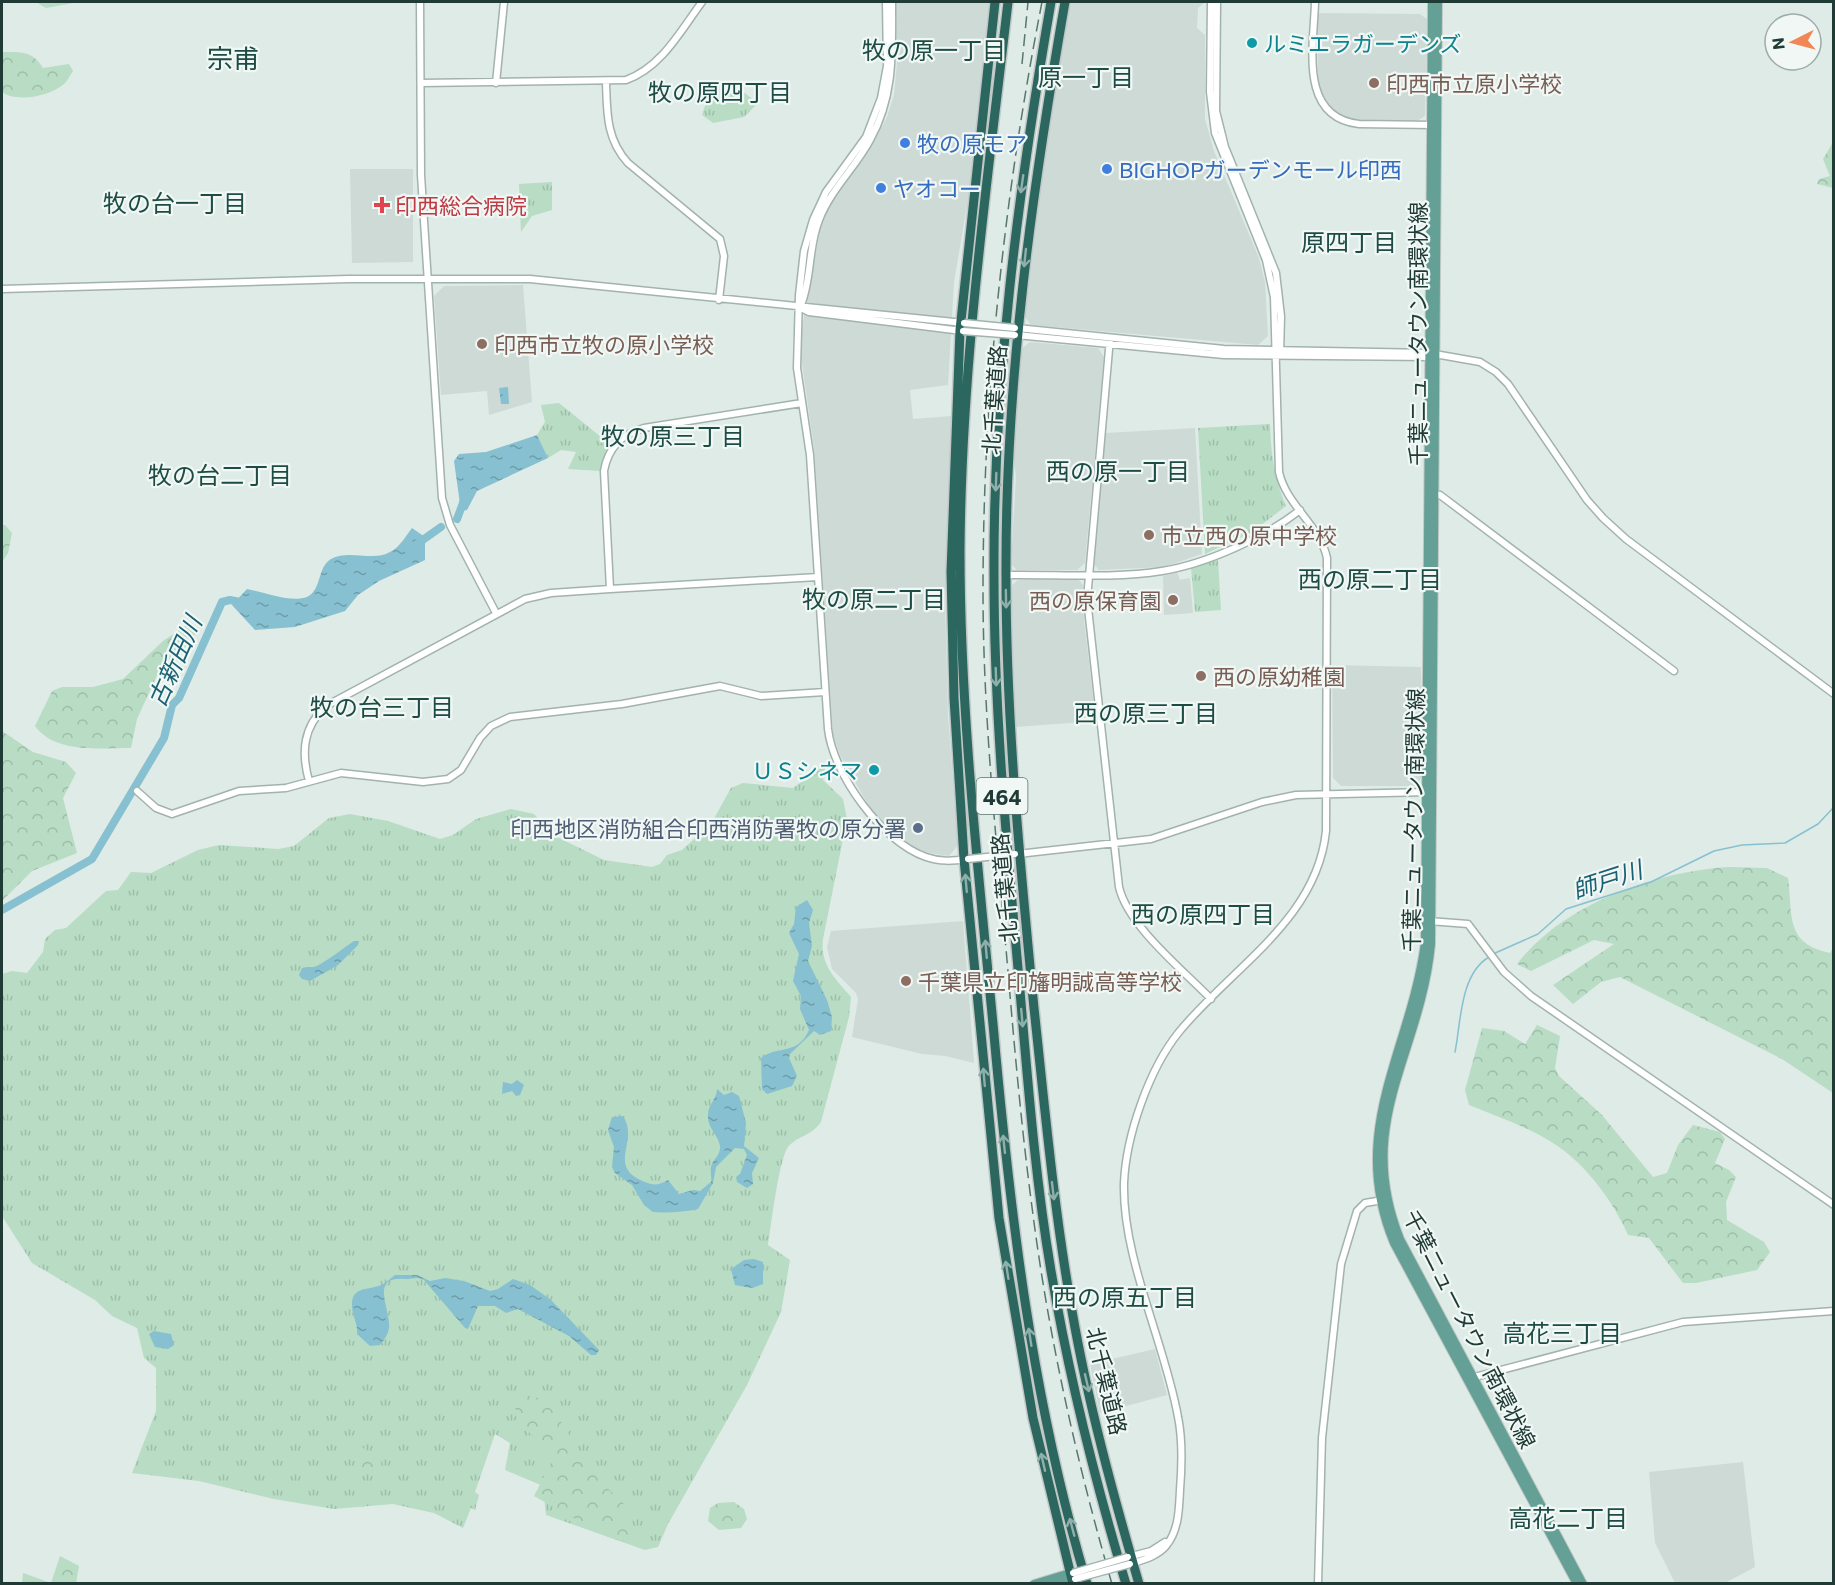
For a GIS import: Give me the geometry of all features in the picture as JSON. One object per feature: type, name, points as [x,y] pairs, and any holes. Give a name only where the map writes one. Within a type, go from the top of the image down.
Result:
[{"type":"highway","points":[[982,227],[980,208],[995,46],[995,2]]},
{"type":"highway","name":"北千葉道路","points":[[995,2],[962,326],[951,572],[954,698],[966,859],[999,1218],[1031,1407],[1072,1578]]},
{"type":"highway","name":"北千葉道路","points":[[1008,2],[969,340],[962,463],[963,676],[970,780],[1012,1215],[1033,1357],[1055,1463],[1087,1584]]},
{"type":"highway","name":"北千葉道路","points":[[1051,2],[1028,134],[1014,237],[999,408],[994,574],[1001,778],[1033,1137],[1051,1269],[1090,1459],[1126,1584]]},
{"type":"highway","points":[[1028,134],[1036,116],[1052,44],[1064,4]]},
{"type":"highway","name":"北千葉道路","points":[[1064,4],[1038,158],[1016,332],[1006,575],[1010,730],[1018,854],[1045,1124],[1057,1218],[1082,1363],[1139,1584]]},
{"type":"main road","name":"千葉ニュータウン南環状線","points":[[1432,2],[1434,125]]},
{"type":"main road","name":"千葉ニュータウン南環状線","points":[[1438,2],[1431,356],[1429,921],[1416,994],[1378,1126],[1375,1161],[1394,1243],[1583,1584]]},
{"type":"main road","name":"千葉ニュータウン南環状線","points":[[1429,792],[1434,494],[1431,356]]},
{"type":"main road","name":"千葉ニュータウン南環状線","points":[[1470,1378],[1577,1584]]},
{"type":"main road","points":[[1034,1584],[1072,1578]]},
{"type":"main road","points":[[1058,1584],[1072,1578]]},
{"type":"street","points":[[420,2],[421,175],[442,498],[450,525],[496,613]]},
{"type":"street","points":[[496,83],[504,2]]},
{"type":"street","points":[[421,83],[626,80],[651,67],[702,2]]},
{"type":"street","points":[[886,2],[887,66],[881,98],[866,137],[826,192],[813,220],[804,251],[796,358],[810,456],[825,692],[832,750],[842,770],[875,821],[921,855],[943,861],[1114,844],[1162,836],[1271,800],[1327,793],[1429,792]]},
{"type":"street","points":[[800,308],[805,296],[810,251],[818,222],[839,182],[870,140],[886,100],[892,66],[892,2]]},
{"type":"street","points":[[1211,2],[1210,92],[1215,133],[1270,274],[1278,353]]},
{"type":"street","points":[[1072,1578],[1131,1560],[1156,1548],[1175,1529],[1179,1510],[1180,1431],[1175,1401],[1135,1259],[1125,1209],[1124,1181],[1129,1150],[1152,1076],[1178,1033],[1254,957],[1310,884],[1324,846],[1327,793],[1327,565],[1321,541],[1283,484],[1279,472],[1280,293],[1274,266],[1225,147],[1216,111],[1217,2]]},
{"type":"street","points":[[1314,2],[1313,76],[1316,91],[1329,113],[1348,123],[1434,125]]},
{"type":"street","points":[[606,82],[609,128],[623,158],[713,231],[722,242],[724,256],[719,300]]},
{"type":"street","points":[[2,289],[348,279],[559,280],[800,308],[809,312],[1110,341],[1224,355],[1278,353],[1473,359],[1496,372],[1508,384],[1587,500],[1603,518],[1626,539],[1833,694]]},
{"type":"street","points":[[1110,341],[1088,574],[1088,618],[1120,894],[1130,915],[1211,999]]},
{"type":"street","points":[[610,589],[604,471],[608,455],[617,443],[630,433],[644,428],[802,403]]},
{"type":"street","points":[[1434,494],[1440,495],[1674,671]]},
{"type":"street","points":[[1006,575],[1149,572],[1176,568],[1269,532],[1300,510]]},
{"type":"street","points":[[309,781],[304,759],[305,738],[316,717],[327,706],[525,599],[545,594],[610,589],[818,577]]},
{"type":"street","points":[[137,791],[156,808],[172,814],[234,792],[286,788],[347,773],[423,782],[448,779],[461,770],[480,738],[491,726],[510,717],[622,704],[720,686],[761,696],[825,692]]},
{"type":"street","points":[[1429,921],[1468,924],[1504,972],[1531,996],[1833,1205]]},
{"type":"street","points":[[1318,1584],[1322,1438],[1341,1264],[1357,1211],[1365,1203],[1383,1200]]},
{"type":"street","points":[[1470,1378],[1683,1323],[1833,1311]]},
{"type":"shaded area","points":[[896,2],[990,2],[974,164],[954,282],[948,385],[910,390],[913,419],[952,416],[945,600],[948,716],[958,845],[949,856],[923,852],[907,843],[871,810],[840,755],[833,735],[814,448],[799,343],[821,225],[832,198],[872,144],[887,117],[894,95],[897,63]]},
{"type":"shaded area","points":[[1070,2],[1205,2],[1198,8],[1197,28],[1205,35],[1205,119],[1214,151],[1259,258],[1265,282],[1268,336],[1258,345],[1031,325],[1025,317],[1046,144]]},
{"type":"shaded area","points":[[1317,13],[1420,14],[1427,19],[1425,116],[1417,121],[1353,121],[1331,108],[1318,83]]},
{"type":"shaded area","name":"印西総合病院","points":[[350,169],[413,169],[413,262],[352,263]]},
{"type":"shaded area","name":"印西市立牧の原小学校","points":[[523,285],[532,402],[489,415],[487,391],[441,395],[434,296],[444,286]]},
{"type":"shaded area","points":[[1030,342],[1098,348],[1104,357],[1085,563],[1077,570],[1017,570],[1011,564],[1016,477],[1014,459],[1021,349]]},
{"type":"shaded area","points":[[1195,428],[1202,554],[1164,567],[1099,570],[1093,563],[1105,433]]},
{"type":"shaded area","points":[[1177,572],[1180,580],[1190,578],[1193,613],[1164,615],[1163,576]]},
{"type":"shaded area","points":[[1077,578],[1083,585],[1084,620],[1096,721],[1015,727],[1011,586],[1018,580]]},
{"type":"shaded area","points":[[1332,665],[1421,667],[1422,777],[1416,786],[1341,786],[1333,778]]},
{"type":"shaded area","name":"千葉県立印旛明誠高等学校","points":[[963,921],[974,1063],[945,1056],[922,1054],[852,1037],[858,999],[856,993],[832,969],[827,947],[831,931]]},
{"type":"shaded area","points":[[1155,1349],[1167,1395],[1100,1413],[1090,1364]]},
{"type":"shaded area","points":[[1743,1462],[1755,1567],[1725,1583],[1675,1583],[1655,1543],[1649,1472]]},
{"type":"green space","points":[[36,2],[78,2],[46,8]]},
{"type":"green space","points":[[2,52],[31,55],[43,68],[69,64],[73,71],[65,83],[52,91],[34,97],[8,95],[2,92]]},
{"type":"green space","points":[[734,85],[758,103],[744,117],[713,123],[702,115],[707,99],[721,97]]},
{"type":"green space","points":[[1832,144],[1834,146],[1833,188],[1817,184],[1819,179],[1830,176],[1823,159]]},
{"type":"green space","points":[[552,182],[552,210],[532,216],[521,232],[519,184]]},
{"type":"green space","points":[[559,403],[611,445],[605,454],[600,471],[568,469],[576,452],[561,450],[548,458],[537,435],[545,422],[541,405]]},
{"type":"green space","points":[[1270,424],[1274,466],[1286,506],[1252,532],[1205,554],[1198,428]]},
{"type":"green space","points":[[2,525],[5,525],[12,533],[8,553],[2,562]]},
{"type":"green space","points":[[1214,557],[1218,560],[1221,610],[1195,612],[1191,568]]},
{"type":"green space","points":[[187,625],[196,633],[180,654],[158,673],[137,719],[131,748],[79,748],[54,741],[35,726],[52,691],[62,687],[93,687],[123,679],[163,641]]},
{"type":"green space","points":[[2,731],[33,752],[66,762],[76,773],[63,798],[77,853],[32,871],[2,901]]},
{"type":"green space","points":[[826,764],[823,780],[843,799],[847,819],[823,948],[830,971],[851,997],[849,1017],[821,1122],[788,1147],[782,1165],[768,1245],[790,1260],[781,1312],[747,1385],[668,1524],[658,1547],[645,1550],[546,1515],[543,1486],[505,1470],[510,1443],[495,1434],[475,1492],[479,1495],[475,1510],[471,1508],[463,1528],[434,1513],[393,1504],[334,1509],[274,1499],[199,1481],[132,1473],[156,1411],[156,1368],[144,1358],[137,1328],[112,1316],[95,1300],[32,1263],[2,1216],[2,974],[12,971],[27,973],[43,952],[45,939],[55,930],[66,928],[106,891],[118,890],[131,872],[151,873],[198,850],[219,845],[278,849],[294,846],[329,818],[350,814],[388,821],[440,839],[453,835],[476,819],[511,809],[534,814],[553,835],[604,860],[652,867],[660,864],[667,855],[682,850],[711,824],[731,788],[743,783],[793,788]]},
{"type":"green space","points":[[1729,867],[1767,868],[1788,878],[1792,916],[1798,935],[1815,949],[1830,953],[1833,948],[1833,1093],[1782,1059],[1620,977],[1601,982],[1573,1004],[1553,985],[1614,944],[1594,940],[1531,971],[1517,964],[1536,943],[1559,924],[1613,894],[1672,875]]},
{"type":"green space","points":[[1537,1025],[1560,1036],[1555,1068],[1559,1076],[1602,1115],[1653,1177],[1667,1173],[1678,1145],[1693,1125],[1720,1132],[1725,1139],[1715,1163],[1729,1170],[1736,1177],[1726,1202],[1727,1220],[1764,1242],[1770,1252],[1757,1270],[1696,1283],[1683,1283],[1649,1238],[1628,1235],[1597,1184],[1565,1151],[1533,1132],[1469,1105],[1465,1090],[1482,1028],[1504,1031],[1525,1044]]},
{"type":"green space","points":[[525,1395],[542,1399],[558,1417],[584,1459],[606,1487],[625,1505],[632,1518],[633,1532],[622,1541],[608,1537],[534,1496],[552,1461],[539,1451],[537,1438],[518,1422],[515,1412],[517,1398]]},
{"type":"green space","points":[[362,1447],[382,1462],[375,1469],[359,1469],[355,1458]]},
{"type":"green space","points":[[734,1502],[744,1509],[747,1519],[741,1528],[719,1530],[708,1521],[710,1508],[718,1503]]},
{"type":"green space","points":[[60,1556],[79,1566],[76,1583],[51,1583]]},
{"type":"green space","points":[[23,1573],[51,1583],[22,1583]]},
{"type":"water","points":[[508,387],[509,404],[501,404],[499,388]]},
{"type":"water","points":[[537,435],[548,458],[477,491],[467,510],[461,511],[454,461],[459,454],[486,452]]},
{"type":"water","points":[[412,528],[425,537],[425,560],[379,581],[358,595],[345,611],[295,627],[255,630],[232,605],[247,589],[285,598],[307,597],[312,594],[323,567],[331,559],[345,555],[383,555],[397,547]]},
{"type":"water","points":[[807,900],[813,910],[809,923],[812,946],[808,961],[827,1000],[832,1017],[831,1031],[820,1035],[814,1031],[790,1054],[789,1058],[797,1076],[792,1086],[767,1094],[762,1089],[761,1058],[799,1044],[809,1030],[800,1009],[801,996],[793,981],[799,954],[789,933],[794,924],[796,907]]},
{"type":"water","points":[[354,941],[359,941],[358,945],[338,965],[310,981],[302,979],[299,975],[302,968],[317,966]]},
{"type":"water","points":[[517,1080],[524,1085],[520,1095],[516,1096],[512,1091],[502,1094],[503,1082],[512,1084]]},
{"type":"water","points":[[717,1089],[724,1095],[732,1092],[739,1096],[746,1123],[744,1146],[759,1158],[752,1173],[753,1184],[747,1188],[737,1182],[736,1177],[740,1174],[747,1155],[744,1149],[735,1148],[716,1167],[713,1183],[698,1209],[653,1212],[644,1205],[632,1185],[615,1173],[612,1167],[614,1147],[608,1130],[612,1117],[623,1116],[627,1125],[625,1161],[627,1169],[633,1176],[654,1184],[668,1180],[679,1194],[693,1190],[700,1191],[711,1182],[711,1167],[720,1149],[708,1120],[708,1111]]},
{"type":"water","points":[[754,1259],[763,1262],[763,1284],[752,1288],[735,1285],[731,1269],[744,1260]]},
{"type":"water","points":[[395,1275],[417,1275],[430,1281],[445,1278],[464,1281],[490,1291],[498,1289],[513,1279],[530,1285],[551,1300],[599,1350],[596,1355],[591,1355],[569,1336],[518,1309],[506,1313],[495,1306],[478,1306],[468,1329],[465,1328],[424,1280],[417,1278],[394,1279],[388,1282],[384,1288],[384,1295],[389,1320],[388,1331],[380,1345],[370,1346],[357,1334],[352,1310],[353,1299],[358,1292],[383,1284]]},
{"type":"water","points":[[154,1331],[171,1334],[174,1345],[168,1349],[155,1347],[149,1334]]},
{"type":"waterway","name":"古新田川","points":[[457,519],[463,503]]},
{"type":"waterway","name":"古新田川","points":[[417,544],[441,527]]},
{"type":"waterway","name":"古新田川","points":[[2,910],[92,859],[164,738],[172,705],[179,698],[222,602],[230,600],[245,603]]},
{"type":"waterway","name":"師戸川","points":[[1493,954],[1538,934],[1566,909],[1651,882],[1714,851],[1742,845],[1785,843],[1818,824],[1834,807]]},
{"type":"waterway","name":"師戸川","points":[[1455,1052],[1467,987],[1479,965],[1489,957]]},
{"type":"railway","points":[[1022,64],[1028,2]]},
{"type":"railway","points":[[1042,2],[1017,148],[998,295],[984,517],[985,683],[1015,1053],[1024,1145],[1039,1255],[1064,1397],[1112,1584]]},
{"type":"place","name":"ルミエラガーデンズ","points":[[1252,43]]},
{"type":"place","name":"印西市立原小学校","points":[[1374,83]]},
{"type":"place","name":"牧の原モア","points":[[905,143]]},
{"type":"place","name":"BIGHOPガーデンモール印西","points":[[1107,169]]},
{"type":"place","name":"ヤオコー","points":[[881,188]]},
{"type":"place","name":"印西総合病院","points":[[382,205]]},
{"type":"place","name":"印西市立牧の原小学校","points":[[482,344]]},
{"type":"place","name":"市立西の原中学校","points":[[1149,535]]},
{"type":"place","name":"西の原保育園","points":[[1173,600]]},
{"type":"place","name":"西の原幼稚園","points":[[1201,676]]},
{"type":"place","name":"ＵＳシネマ","points":[[874,770]]},
{"type":"place","name":"印西地区消防組合印西消防署牧の原分署","points":[[918,828]]},
{"type":"place","name":"千葉県立印旛明誠高等学校","points":[[906,981]]},
{"type":"district","name":"牧の原一丁目","points":[[934,49]]},
{"type":"district","name":"宗甫","points":[[233,57]]},
{"type":"district","name":"原一丁目","points":[[1086,76]]},
{"type":"district","name":"牧の原四丁目","points":[[720,91]]},
{"type":"district","name":"牧の台一丁目","points":[[175,202]]},
{"type":"district","name":"原四丁目","points":[[1349,241]]},
{"type":"district","name":"牧の原三丁目","points":[[673,435]]},
{"type":"district","name":"西の原一丁目","points":[[1118,470]]},
{"type":"district","name":"牧の台二丁目","points":[[220,474]]},
{"type":"district","name":"西の原二丁目","points":[[1370,578]]},
{"type":"district","name":"牧の原二丁目","points":[[874,598]]},
{"type":"district","name":"牧の台三丁目","points":[[382,706]]},
{"type":"district","name":"西の原三丁目","points":[[1146,712]]},
{"type":"district","name":"西の原四丁目","points":[[1203,913]]},
{"type":"district","name":"西の原五丁目","points":[[1125,1296]]},
{"type":"district","name":"高花三丁目","points":[[1562,1332]]},
{"type":"district","name":"高花二丁目","points":[[1568,1517]]}]
